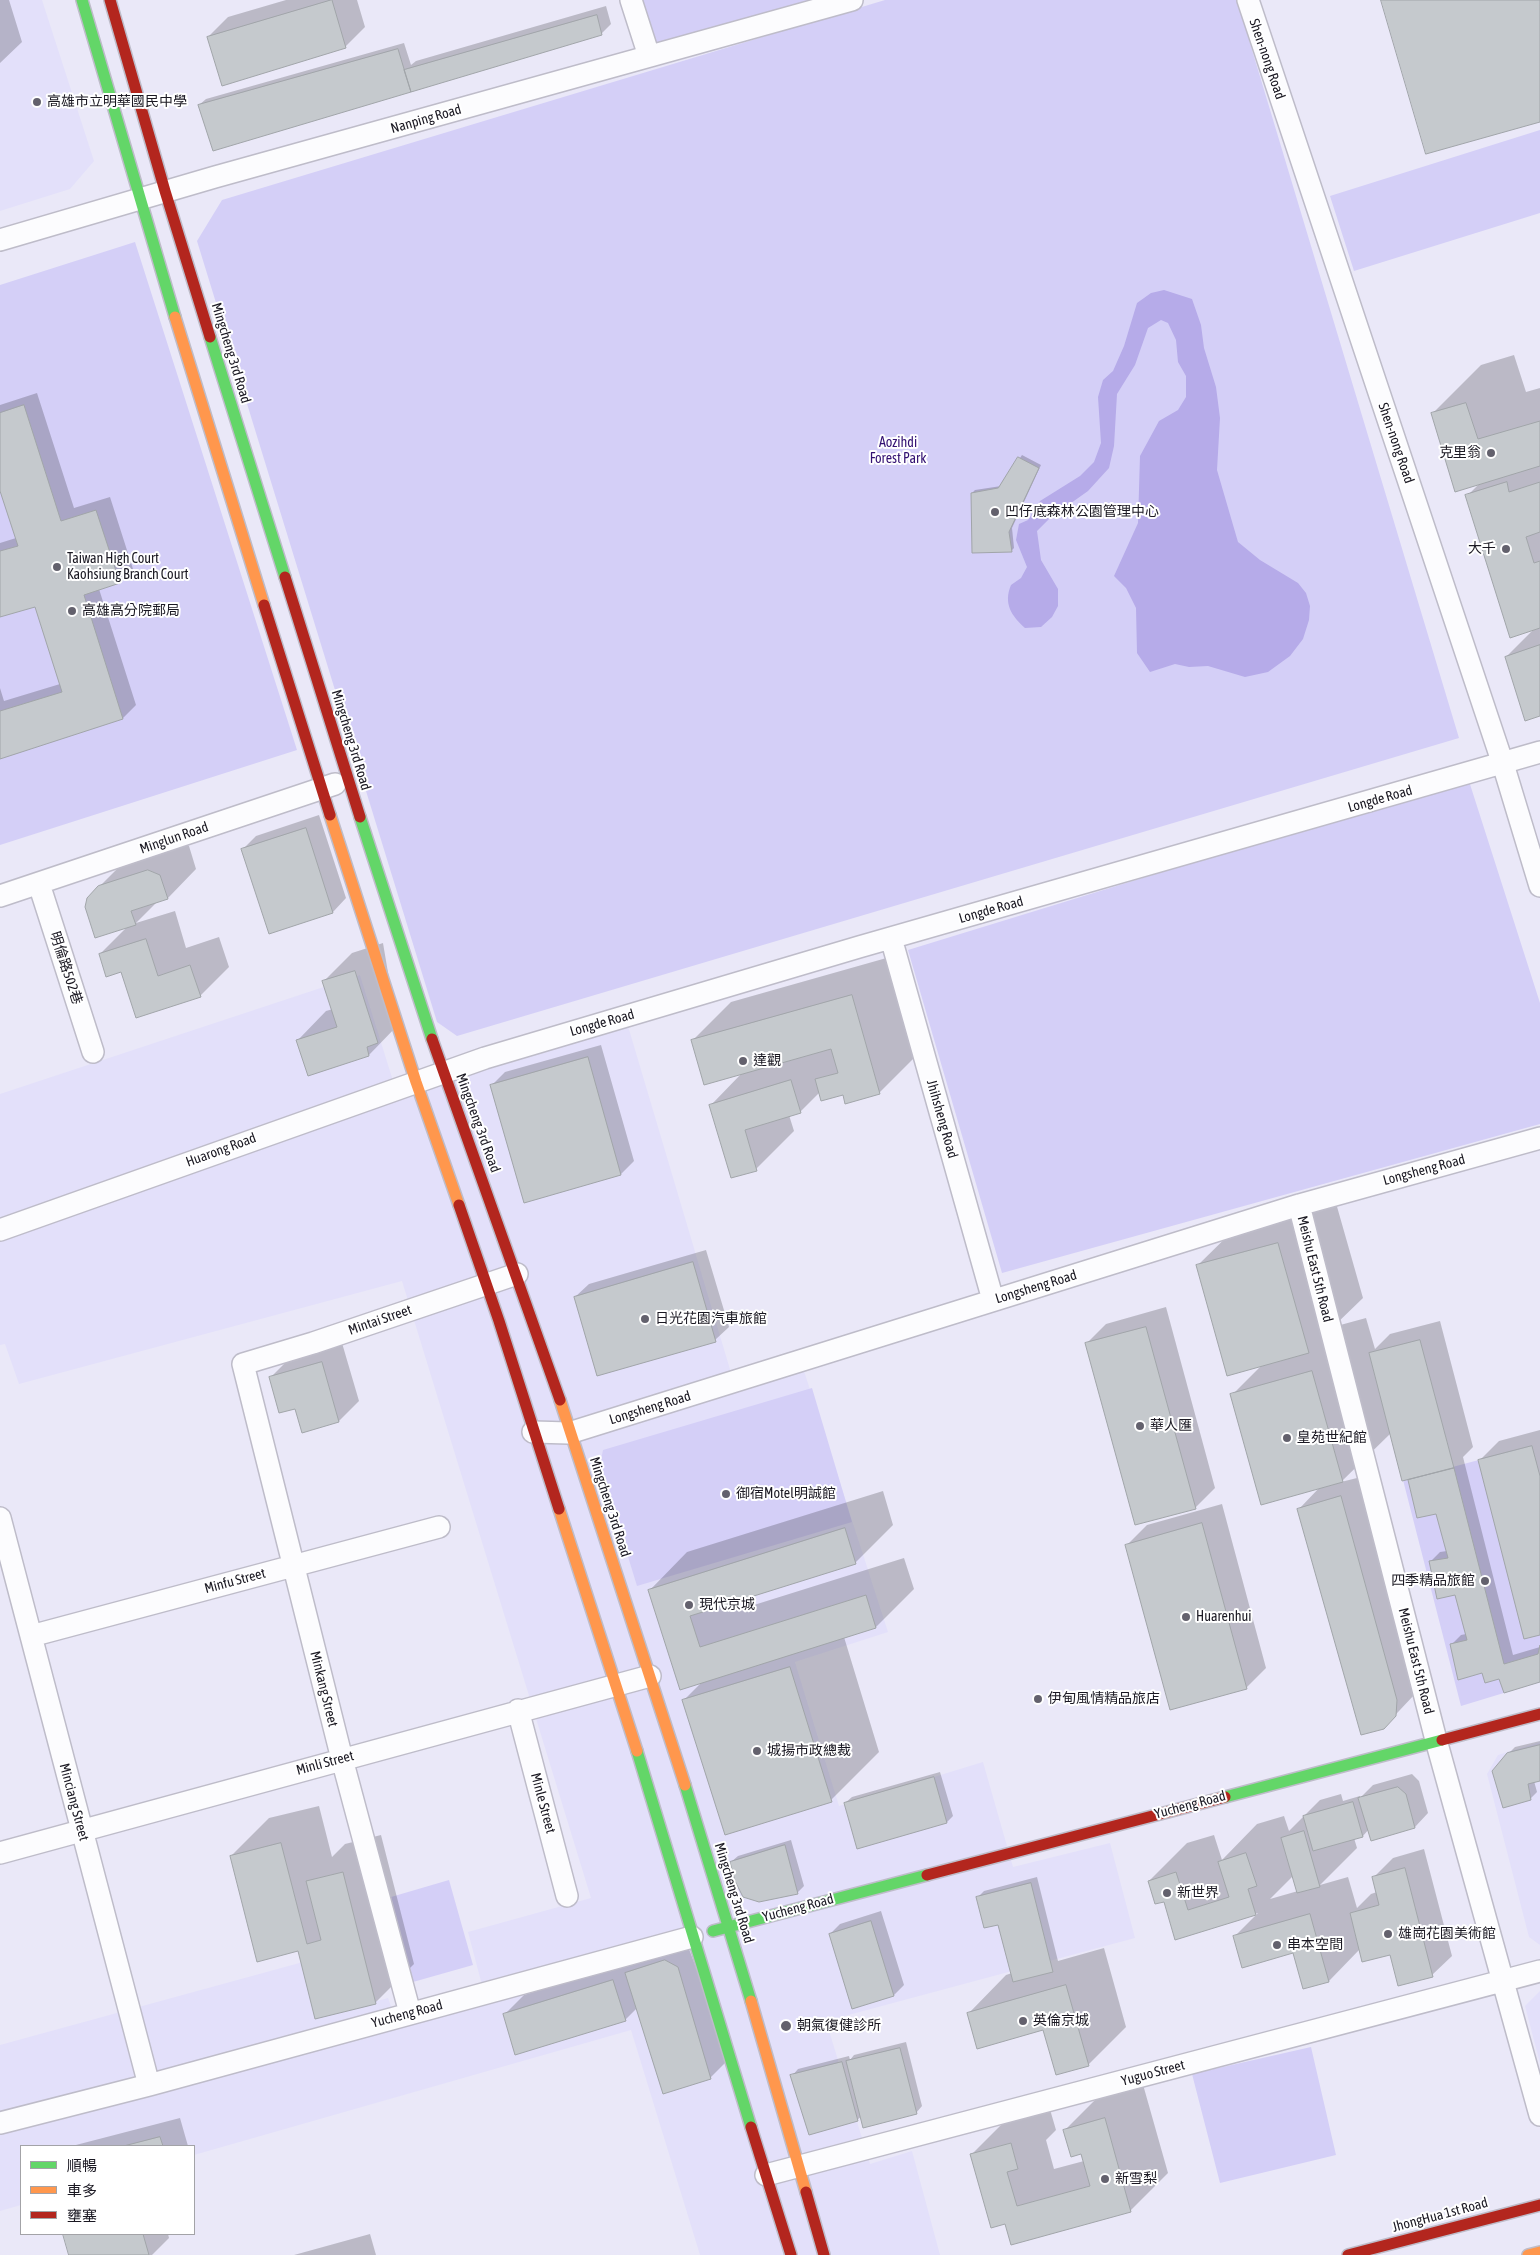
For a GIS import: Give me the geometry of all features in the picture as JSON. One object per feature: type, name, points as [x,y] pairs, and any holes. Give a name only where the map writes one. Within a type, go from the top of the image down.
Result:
[{"type":"street","name":"Mingcheng 3rd Road","points":[[82,0],[139,199],[188,310],[348,780],[443,1072],[517,1274],[650,1676],[729,1926],[824,2255]]},
{"type":"street","name":"Mingcheng 3rd Road","points":[[110,0],[165,192],[188,310],[321,787],[416,1082],[486,1284],[617,1685],[692,1937],[791,2255]]},
{"type":"street","points":[[631,0],[649,56]]},
{"type":"street","name":"Nanping Road","points":[[0,240],[139,199],[852,0]]},
{"type":"street","name":"Shen-nong Road","points":[[1248,0],[1504,764],[1540,886]]},
{"type":"street","name":"Longde Road","points":[[443,1072],[891,938],[1504,764],[1540,752]]},
{"type":"street","name":"Minglun Road","points":[[0,896],[321,787],[348,780]]},
{"type":"street","name":"明倫路502巷","points":[[39,884],[93,1052]]},
{"type":"street","name":"Jhihsheng Road","points":[[891,938],[993,1300]]},
{"type":"street","name":"Huarong Road","points":[[0,1230],[443,1072]]},
{"type":"street","name":"Longsheng Road","points":[[533,1432],[570,1433],[1299,1205],[1540,1138]]},
{"type":"street","name":"Meishu East 5th Road","points":[[1299,1205],[1436,1740],[1540,2115]]},
{"type":"street","name":"Mintai Street","points":[[242,1364],[313,1343],[517,1274]]},
{"type":"street","name":"Minkang Street","points":[[242,1364],[342,1759],[410,2013]]},
{"type":"street","name":"Minciang Street","points":[[0,1518],[148,2085]]},
{"type":"street","name":"Minfu Street","points":[[31,1636],[439,1527]]},
{"type":"street","name":"Minli Street","points":[[0,1853],[518,1710],[650,1676]]},
{"type":"street","name":"Minle Street","points":[[518,1710],[567,1896]]},
{"type":"street","name":"Yucheng Road","points":[[1,2119],[148,2085],[729,1926],[1540,1714]]},
{"type":"street","name":"Yuguo Street","points":[[766,2175],[1540,1971]]},
{"type":"street","name":"JhongHua 1st Road","points":[[1348,2255],[1540,2205]]},
{"type":"street","points":[[1528,2255],[1540,2252]]},
{"type":"shaded area","name":"高雄市立明華國民中學","points":[[0,0],[42,0],[94,161],[70,189],[0,211]]},
{"type":"shaded area","points":[[1164,290],[1192,299],[1201,325],[1204,348],[1216,387],[1220,418],[1217,470],[1238,542],[1260,560],[1298,583],[1306,593],[1310,606],[1309,620],[1303,639],[1290,656],[1268,672],[1245,677],[1208,666],[1189,667],[1175,664],[1150,672],[1137,653],[1136,608],[1126,588],[1114,576],[1138,523],[1140,456],[1159,421],[1178,410],[1186,397],[1186,376],[1178,362],[1176,340],[1168,323],[1161,320],[1148,328],[1135,365],[1117,394],[1114,446],[1109,468],[1088,491],[1050,518],[1037,531],[1041,560],[1058,589],[1058,606],[1052,617],[1041,627],[1025,628],[1016,619],[1008,604],[1011,585],[1021,578],[1027,567],[1016,540],[1019,524],[1028,520],[1040,501],[1080,476],[1094,462],[1101,443],[1098,397],[1103,380],[1113,371],[1124,346],[1137,303],[1151,293]]},
{"type":"shaded area","points":[[360,975],[399,1100],[462,1075],[628,1026],[737,1393],[804,1371],[888,1632],[795,1662],[839,1806],[983,1762],[1013,1867],[1110,1843],[1135,1938],[826,2021],[870,2164],[912,2151],[940,2255],[700,2255],[631,2030],[195,2155],[195,2145],[20,2145],[20,2205],[0,2211],[0,2045],[325,1956],[340,2011],[388,1998],[393,2012],[482,1985],[468,1932],[591,1898],[402,1281],[19,1384],[5,1344],[0,1345],[0,1094]]},
{"type":"shaded area","points":[[1540,1742],[1540,1945],[1529,1937],[1487,1774],[1498,1755]]},
{"type":"shaded area","points":[[1540,1991],[1540,2063],[1525,2006]]},
{"type":"green space","points":[[634,0],[823,0],[650,52]]},
{"type":"green space","name":"Aozihdi Forest Park","points":[[885,0],[1237,0],[1459,738],[457,1036],[437,1022],[197,241],[222,200]]},
{"type":"green space","points":[[1540,130],[1540,213],[1354,271],[1330,196]]},
{"type":"green space","points":[[135,242],[297,750],[0,845],[0,285]]},
{"type":"green space","points":[[1468,778],[1540,1003],[1540,1124],[1002,1273],[908,950]]},
{"type":"green space","name":"御宿Motel明誠館","points":[[812,1388],[852,1522],[637,1586],[600,1465],[603,1450]]},
{"type":"green space","name":"四季精品旅館","points":[[1532,1446],[1540,1476],[1540,1682],[1461,1706],[1403,1480]]},
{"type":"green space","points":[[449,1880],[473,1965],[413,1982],[391,1897]]},
{"type":"green space","points":[[1311,2047],[1336,2155],[1220,2183],[1192,2074]]},
{"type":"building","points":[[332,0],[346,48],[222,86],[207,37]]},
{"type":"building","points":[[1381,0],[1540,0],[1540,122],[1426,154]]},
{"type":"building","points":[[597,15],[602,35],[411,92],[404,70]]},
{"type":"building","points":[[398,49],[411,92],[213,151],[198,105]]},
{"type":"building","name":"克里翁","points":[[1466,403],[1478,439],[1540,421],[1540,466],[1455,492],[1431,413]]},
{"type":"building","name":"Taiwan High Court Kaohsiung Branch Court","points":[[24,405],[61,521],[96,510],[120,583],[84,595],[123,719],[0,759],[0,711],[62,692],[35,607],[0,617],[0,551],[18,546],[0,491],[0,413]]},
{"type":"building","name":"凹仔底森林公園管理中心","points":[[1018,457],[1039,468],[1009,532],[1012,552],[972,553],[971,493],[998,488]]},
{"type":"building","name":"大千","points":[[1507,482],[1509,492],[1540,482],[1540,532],[1526,537],[1534,563],[1540,561],[1540,628],[1510,638],[1465,495]]},
{"type":"building","points":[[1540,645],[1540,716],[1525,721],[1505,657]]},
{"type":"building","points":[[306,828],[333,913],[269,934],[241,849]]},
{"type":"building","points":[[148,870],[160,875],[168,899],[131,911],[136,925],[95,938],[85,907],[87,898],[98,886]]},
{"type":"building","points":[[146,939],[158,976],[190,965],[201,997],[136,1018],[121,972],[106,977],[99,954]]},
{"type":"building","points":[[355,971],[378,1043],[367,1047],[369,1056],[308,1076],[296,1040],[337,1027],[322,981]]},
{"type":"building","name":"達觀","points":[[852,995],[880,1094],[845,1104],[843,1095],[821,1101],[815,1079],[838,1073],[831,1049],[704,1085],[691,1040]]},
{"type":"building","points":[[588,1057],[621,1175],[524,1203],[490,1085]]},
{"type":"building","name":"達觀","points":[[791,1080],[801,1113],[745,1130],[757,1171],[731,1178],[709,1105]]},
{"type":"building","points":[[1278,1243],[1309,1353],[1227,1376],[1196,1265]]},
{"type":"building","name":"日光花園汽車旅館","points":[[693,1262],[716,1342],[597,1376],[574,1297]]},
{"type":"building","name":"華人匯","points":[[1146,1327],[1196,1509],[1135,1525],[1085,1343]]},
{"type":"building","points":[[1420,1340],[1454,1468],[1402,1481],[1369,1353]]},
{"type":"building","points":[[322,1362],[339,1422],[302,1433],[295,1409],[279,1413],[269,1377]]},
{"type":"building","name":"皇苑世紀館","points":[[1312,1371],[1343,1482],[1261,1505],[1230,1394]]},
{"type":"building","points":[[1532,1446],[1540,1476],[1540,1635],[1524,1639],[1478,1460]]},
{"type":"building","points":[[1454,1468],[1504,1664],[1538,1654],[1540,1645],[1540,1682],[1504,1693],[1499,1679],[1485,1683],[1482,1673],[1458,1680],[1450,1644],[1467,1640],[1455,1595],[1437,1599],[1429,1561],[1448,1558],[1436,1514],[1417,1518],[1408,1480]]},
{"type":"building","points":[[1341,1496],[1397,1700],[1396,1716],[1384,1729],[1361,1735],[1297,1509]]},
{"type":"building","name":"Huarenhui","points":[[1202,1523],[1247,1689],[1170,1710],[1125,1545]]},
{"type":"building","name":"現代京城","points":[[845,1528],[856,1564],[690,1616],[700,1647],[866,1595],[876,1628],[680,1690],[648,1590]]},
{"type":"building","name":"城揚市政總裁","points":[[790,1667],[832,1802],[725,1835],[682,1700]]},
{"type":"building","points":[[1540,1745],[1540,1781],[1528,1784],[1531,1800],[1503,1808],[1492,1771],[1507,1753]]},
{"type":"building","points":[[934,1777],[947,1823],[857,1849],[844,1803]]},
{"type":"building","points":[[1398,1787],[1406,1794],[1415,1828],[1371,1841],[1358,1798]]},
{"type":"building","points":[[1353,1802],[1363,1837],[1313,1851],[1303,1816]]},
{"type":"building","points":[[1304,1831],[1320,1887],[1297,1893],[1281,1838]]},
{"type":"building","points":[[281,1843],[307,1944],[321,1940],[306,1881],[343,1872],[376,2004],[315,2019],[298,1951],[257,1962],[230,1856]]},
{"type":"building","points":[[785,1845],[798,1894],[759,1902],[743,1897],[735,1881],[730,1862]]},
{"type":"building","name":"新世界","points":[[1246,1853],[1257,1886],[1248,1889],[1256,1915],[1175,1940],[1164,1902],[1155,1904],[1148,1881],[1176,1872],[1188,1910],[1229,1897],[1218,1862]]},
{"type":"building","name":"雄崗花園美術館","points":[[1405,1868],[1433,1977],[1398,1986],[1390,1955],[1362,1962],[1350,1913],[1379,1905],[1372,1877]]},
{"type":"building","points":[[1031,1883],[1053,1972],[1013,1982],[998,1925],[984,1928],[976,1897]]},
{"type":"building","name":"串本空間","points":[[1310,1914],[1329,1982],[1303,1989],[1293,1953],[1242,1968],[1233,1936]]},
{"type":"building","points":[[871,1921],[894,1996],[852,2009],[829,1934]]},
{"type":"building","points":[[665,1960],[678,1967],[711,2079],[663,2094],[625,1973]]},
{"type":"building","points":[[613,1980],[626,2021],[515,2055],[503,2014]]},
{"type":"building","name":"英倫京城","points":[[1066,1985],[1089,2066],[1056,2075],[1043,2030],[977,2049],[967,2013]]},
{"type":"building","points":[[900,2048],[917,2114],[863,2128],[846,2061]]},
{"type":"building","points":[[842,2062],[858,2121],[809,2135],[790,2075]]},
{"type":"building","name":"新雪梨","points":[[1105,2118],[1131,2212],[1011,2245],[1005,2224],[991,2228],[970,2154],[1011,2143],[1018,2169],[1007,2172],[1017,2206],[1090,2186],[1081,2154],[1071,2157],[1063,2130]]},
{"type":"building","points":[[160,2137],[163,2145],[128,2145]]},
{"type":"building","points":[[63,2235],[143,2235],[149,2255],[69,2255]]},
{"type":"traffic: fast","points":[[82,0],[175,317]]},
{"type":"traffic: fast","points":[[210,337],[285,577]]},
{"type":"traffic: fast","points":[[360,817],[432,1039]]},
{"type":"traffic: fast","points":[[1225,1797],[1442,1740]]},
{"type":"traffic: fast","points":[[637,1751],[751,2127]]},
{"type":"traffic: fast","points":[[685,1785],[751,2001]]},
{"type":"traffic: fast","points":[[713,1931],[927,1875]]},
{"type":"traffic: slow","points":[[175,317],[264,605]]},
{"type":"traffic: slow","points":[[330,815],[416,1082],[459,1205]]},
{"type":"traffic: slow","points":[[560,1400],[685,1785]]},
{"type":"traffic: slow","points":[[559,1509],[637,1751]]},
{"type":"traffic: slow","points":[[751,2001],[806,2192]]},
{"type":"traffic: slow","points":[[1528,2255],[1540,2252]]},
{"type":"traffic: jam","points":[[110,0],[165,191],[210,337]]},
{"type":"traffic: jam","points":[[285,577],[360,817]]},
{"type":"traffic: jam","points":[[264,605],[330,815]]},
{"type":"traffic: jam","points":[[432,1039],[560,1400]]},
{"type":"traffic: jam","points":[[459,1205],[499,1321],[559,1509]]},
{"type":"traffic: jam","points":[[1442,1740],[1540,1714]]},
{"type":"traffic: jam","points":[[927,1875],[1225,1797]]},
{"type":"traffic: jam","points":[[751,2127],[791,2255]]},
{"type":"traffic: jam","points":[[806,2192],[824,2255]]},
{"type":"traffic: jam","points":[[1348,2255],[1540,2205]]},
{"type":"place","name":"高雄市立明華國民中學","points":[[37,102]]},
{"type":"place","name":"克里翁","points":[[1491,453]]},
{"type":"place","name":"凹仔底森林公園管理中心","points":[[995,512]]},
{"type":"place","name":"大千","points":[[1506,549]]},
{"type":"place","name":"Taiwan High Court Kaohsiung Branch Court","points":[[57,567]]},
{"type":"place","name":"高雄高分院郵局","points":[[72,611]]},
{"type":"place","name":"達觀","points":[[743,1061]]},
{"type":"place","name":"日光花園汽車旅館","points":[[645,1319]]},
{"type":"place","name":"華人匯","points":[[1140,1426]]},
{"type":"place","name":"皇苑世紀館","points":[[1287,1438]]},
{"type":"place","name":"御宿Motel明誠館","points":[[726,1494]]},
{"type":"place","name":"四季精品旅館","points":[[1485,1581]]},
{"type":"place","name":"現代京城","points":[[689,1605]]},
{"type":"place","name":"Huarenhui","points":[[1186,1617]]},
{"type":"place","name":"伊甸風情精品旅店","points":[[1038,1699]]},
{"type":"place","name":"城揚市政總裁","points":[[757,1751]]},
{"type":"place","name":"新世界","points":[[1167,1893]]},
{"type":"place","name":"雄崗花園美術館","points":[[1388,1934]]},
{"type":"place","name":"串本空間","points":[[1277,1945]]},
{"type":"place","name":"英倫京城","points":[[1023,2021]]},
{"type":"place","name":"朝氣復健診所","points":[[786,2026]]},
{"type":"place","name":"新雪梨","points":[[1105,2179]]}]
